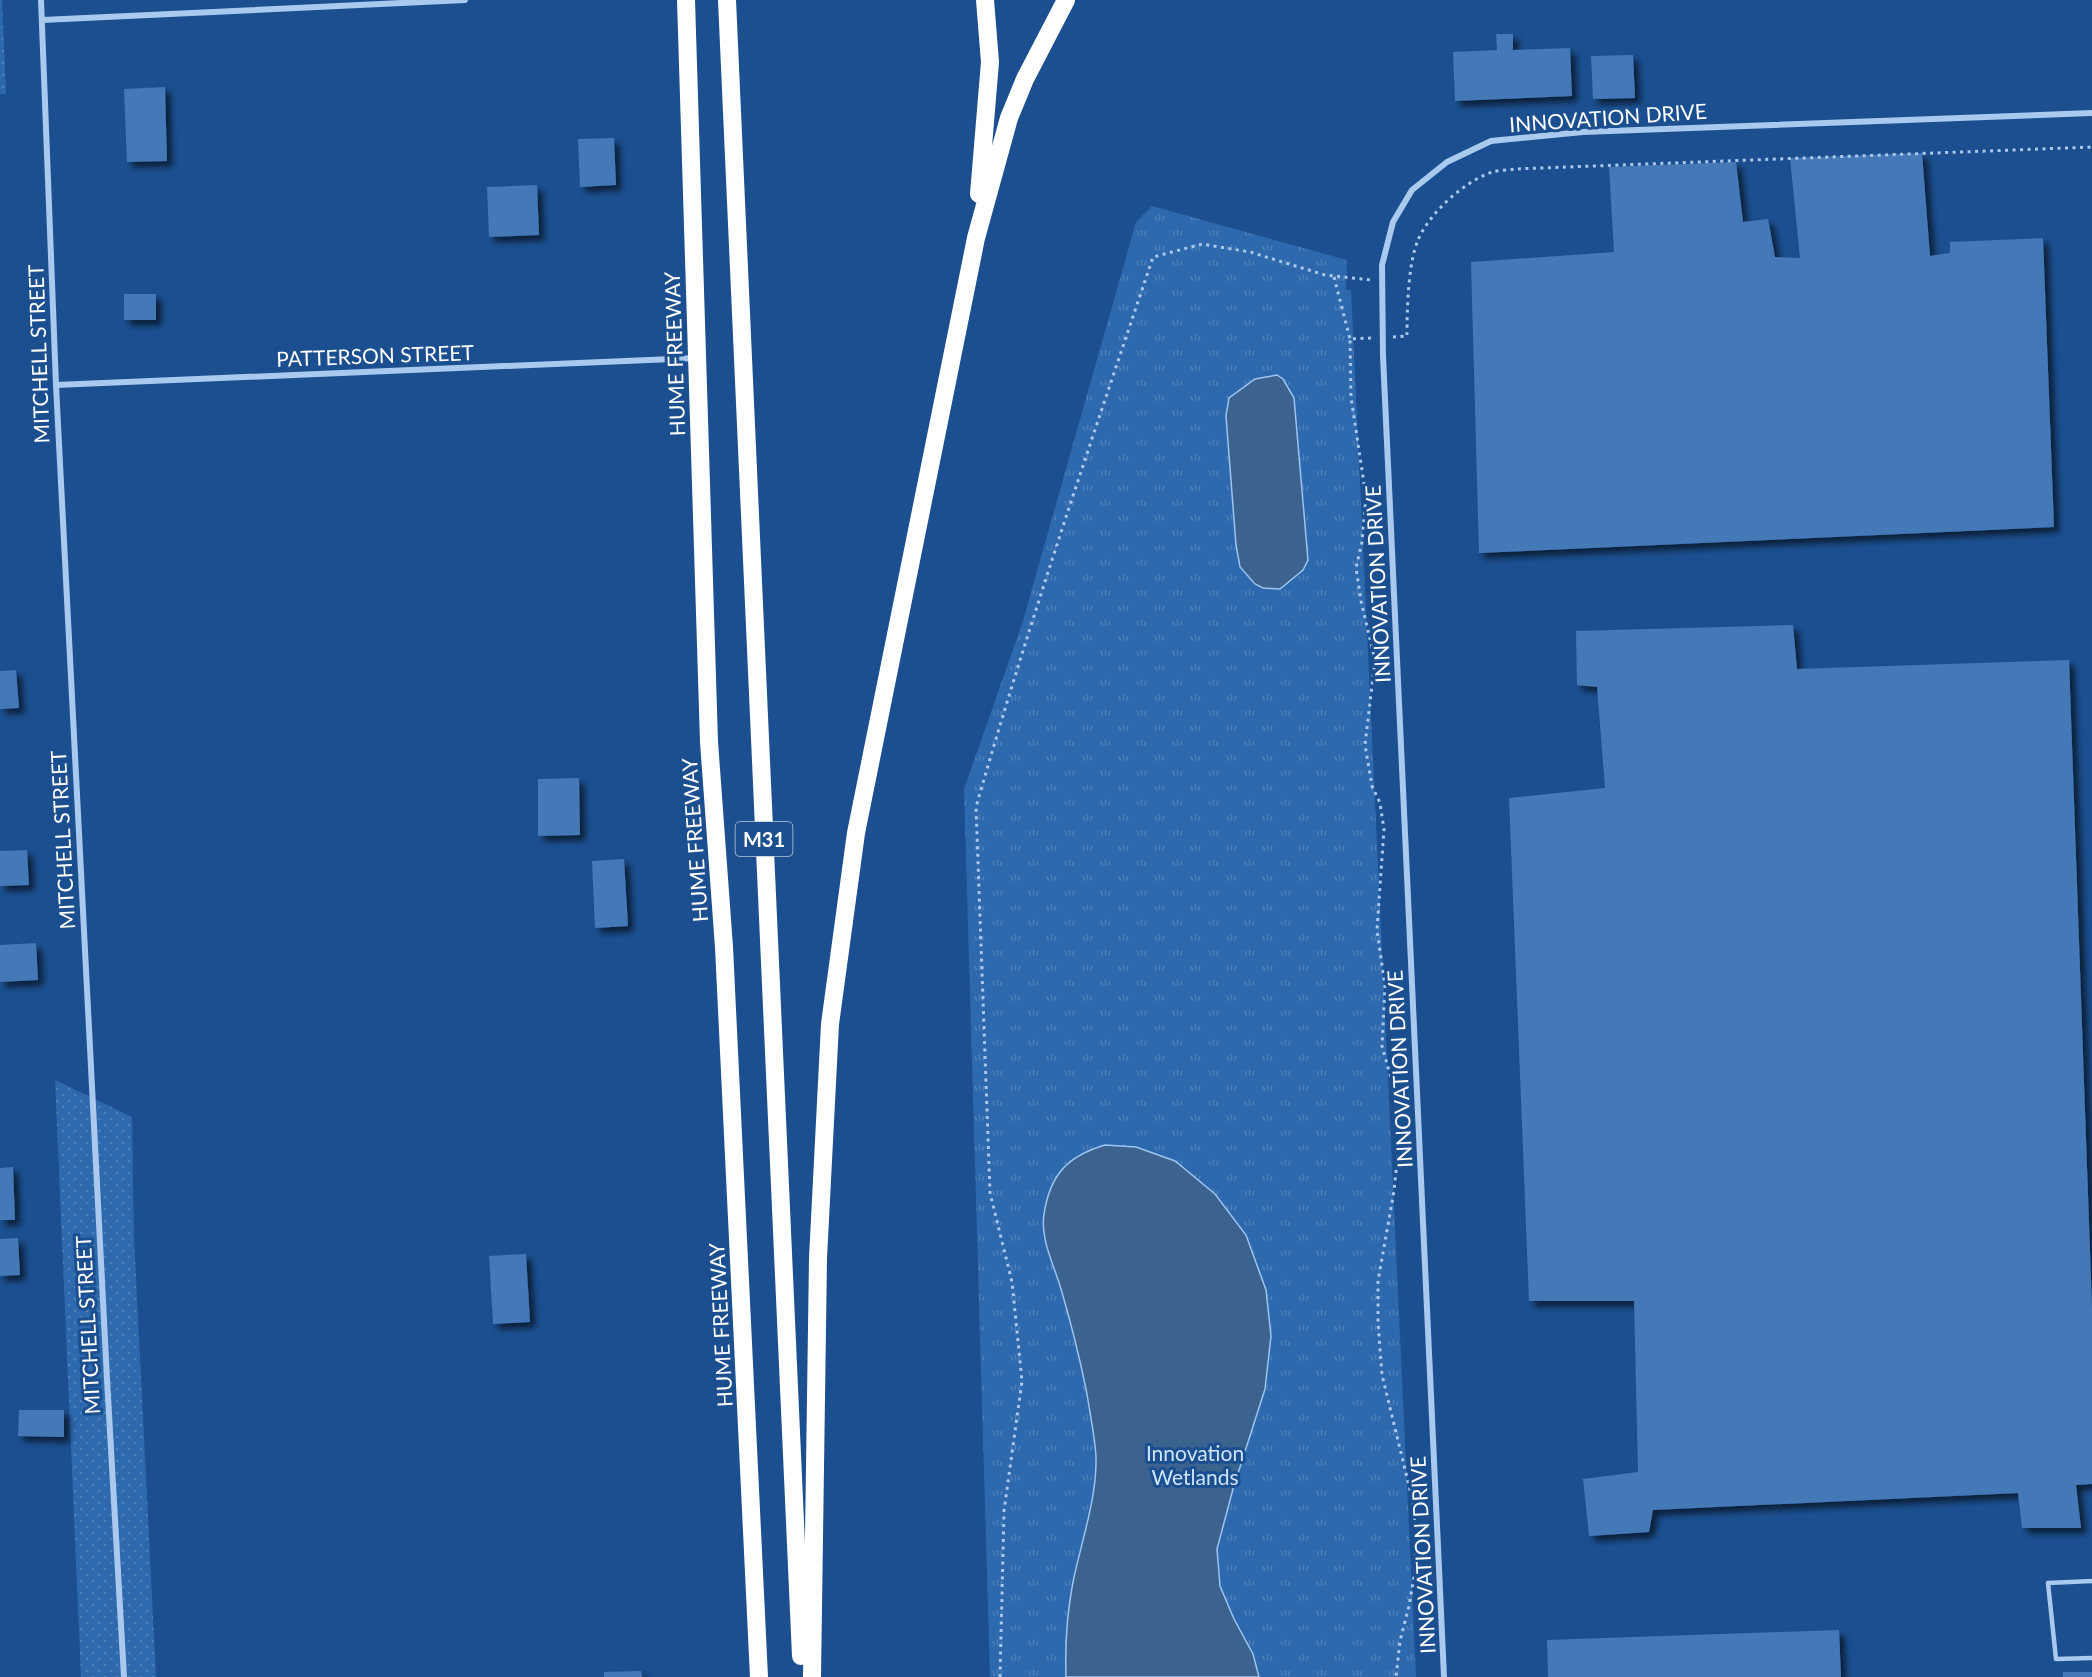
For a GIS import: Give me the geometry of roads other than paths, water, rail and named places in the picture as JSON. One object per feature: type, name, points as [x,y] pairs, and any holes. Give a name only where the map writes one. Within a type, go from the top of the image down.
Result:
[{"type":"highway","name":"HUME FREEWAY","points":[[686,0],[709,742],[724,946],[759,1677]]},
{"type":"highway","name":"M31","points":[[728,0],[802,1677]]},
{"type":"highway","points":[[976,238],[990,62],[985,0]]},
{"type":"highway","points":[[812,1677],[818,1258],[830,1024],[856,833],[976,238],[1009,118],[1066,0]]},
{"type":"street","name":"MITCHELL STREET","points":[[41,0],[56,385],[124,1677]]},
{"type":"street","points":[[42,20],[465,0]]},
{"type":"street","name":"INNOVATION DRIVE","points":[[1444,1677],[1384,380],[1382,265],[1393,222],[1412,190],[1447,162],[1491,141],[1583,132],[2092,113]]},
{"type":"street","name":"PATTERSON STREET","points":[[56,385],[697,358]]},
{"type":"lane","points":[[2092,1581],[2048,1583],[2056,1659],[2092,1658]]},
{"type":"park label","name":"Innovation Wetlands","points":[[1195,1464]]}]
